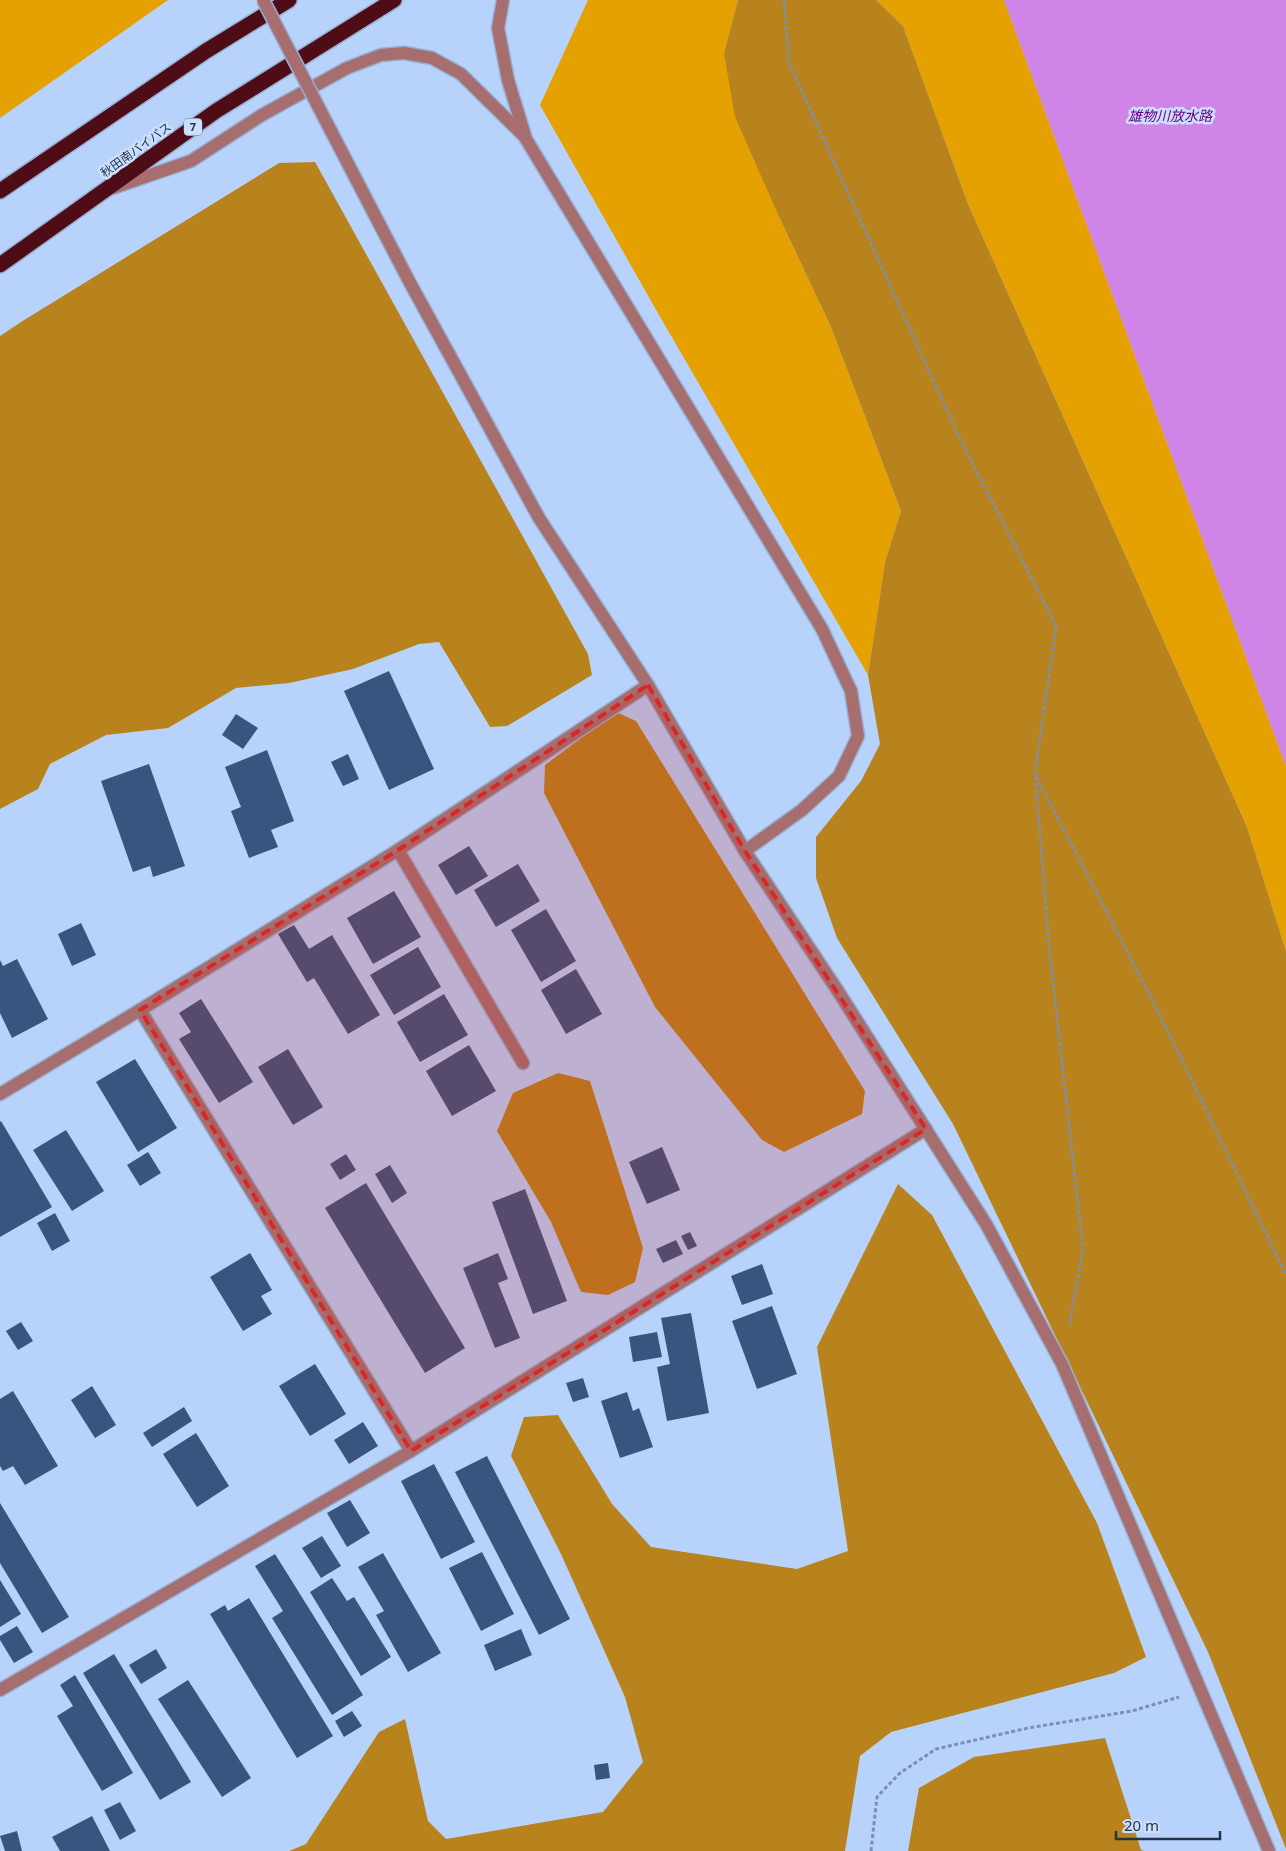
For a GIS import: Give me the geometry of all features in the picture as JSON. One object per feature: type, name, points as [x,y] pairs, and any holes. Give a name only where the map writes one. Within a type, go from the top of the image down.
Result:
[{"type":"highway","points":[[0,191],[206,51],[289,0]]},
{"type":"highway","name":"秋田南バイパス","points":[[0,266],[216,111],[394,0]]},
{"type":"street","points":[[262,0],[409,281],[539,518],[648,685],[745,851],[838,990],[986,1224],[1062,1364],[1269,1851]]},
{"type":"street","points":[[503,0],[498,28],[508,80],[526,139]]},
{"type":"street","points":[[103,192],[191,161],[262,115],[347,68],[381,55],[404,53],[432,58],[461,74],[526,139],[822,629],[851,691],[858,736],[838,776],[802,810],[745,851]]},
{"type":"street","points":[[0,1094],[140,1010],[398,850],[648,685]]},
{"type":"street","points":[[398,850],[523,1063]]},
{"type":"street","points":[[140,1010],[411,1451]]},
{"type":"street","points":[[0,1690],[411,1451],[926,1129]]},
{"type":"path","points":[[784,0],[789,63],[959,437],[1056,626],[1035,773],[1049,946],[1083,1249],[1062,1364]]},
{"type":"path","points":[[1035,773],[1160,1015],[1286,1275]]},
{"type":"path","points":[[870,1851],[878,1797],[900,1773],[936,1749],[1028,1728],[1132,1711],[1201,1690]]},
{"type":"highlighted area","points":[[648,685],[745,851],[926,1129],[411,1451],[140,1010],[398,850]]},
{"type":"shaded area","points":[[0,0],[168,0],[0,118]]},
{"type":"shaded area","points":[[588,0],[738,0],[724,53],[781,221],[831,327],[901,511],[885,562],[868,675],[659,315],[540,105]]},
{"type":"shaded area","points":[[738,0],[876,0],[903,26],[968,204],[1247,827],[1286,951],[1286,1849],[1208,1652],[953,1124],[837,938],[816,878],[816,837],[861,781],[880,744],[868,675],[885,562],[901,511],[831,327],[735,117],[724,53]]},
{"type":"shaded area","points":[[876,0],[1004,0],[1286,766],[1286,951],[1247,827],[968,204],[903,26]]},
{"type":"shaded area","points":[[315,162],[588,654],[592,675],[507,726],[490,727],[439,642],[419,644],[353,669],[289,683],[236,688],[168,728],[106,735],[50,764],[38,789],[0,809],[0,336],[279,163]]},
{"type":"shaded area","points":[[616,712],[636,721],[865,1091],[862,1114],[784,1152],[762,1140],[655,1007],[544,793],[545,765]]},
{"type":"shaded area","points":[[558,1073],[590,1081],[643,1248],[635,1282],[608,1295],[581,1292],[551,1222],[497,1131],[513,1093]]},
{"type":"shaded area","points":[[898,1184],[932,1215],[1097,1523],[1146,1657],[1114,1673],[891,1732],[860,1756],[845,1851],[289,1851],[306,1844],[379,1732],[405,1719],[428,1821],[446,1839],[603,1812],[643,1762],[625,1697],[561,1554],[511,1456],[524,1417],[558,1415],[612,1504],[651,1547],[797,1569],[848,1551],[817,1347]]},
{"type":"shaded area","points":[[1105,1738],[1141,1850],[1144,1851],[908,1851],[919,1788],[974,1757]]},
{"type":"water","name":"雄物川放水路","points":[[1004,0],[1286,0],[1286,766]]},
{"type":"building","points":[[389,671],[434,769],[389,790],[344,691]]},
{"type":"building","points":[[236,714],[258,728],[243,749],[222,735]]},
{"type":"building","points":[[267,750],[294,821],[271,830],[278,847],[249,858],[231,811],[241,807],[225,767]]},
{"type":"building","points":[[348,754],[359,779],[343,786],[331,762]]},
{"type":"building","points":[[149,764],[185,866],[153,877],[150,866],[133,872],[101,781]]},
{"type":"building","points":[[469,846],[488,876],[456,895],[438,865]]},
{"type":"building","points":[[518,864],[540,901],[496,927],[474,890]]},
{"type":"building","points":[[394,891],[421,937],[373,964],[347,918]]},
{"type":"building","points":[[546,909],[576,961],[541,982],[511,930]]},
{"type":"building","points":[[81,923],[96,955],[72,966],[58,934]]},
{"type":"building","points":[[294,925],[309,949],[332,935],[380,1015],[348,1034],[314,978],[307,982],[278,934]]},
{"type":"building","points":[[418,947],[441,987],[394,1015],[370,975]]},
{"type":"building","points":[[17,959],[48,1019],[12,1038],[0,1013],[0,960],[3,966]]},
{"type":"building","points":[[576,969],[602,1014],[566,1034],[541,990]]},
{"type":"building","points":[[444,994],[468,1035],[420,1062],[397,1022]]},
{"type":"building","points":[[201,999],[253,1082],[219,1103],[179,1039],[191,1032],[179,1013]]},
{"type":"building","points":[[469,1045],[496,1091],[452,1116],[426,1071]]},
{"type":"building","points":[[288,1049],[323,1107],[293,1125],[258,1067]]},
{"type":"building","points":[[135,1059],[177,1128],[138,1152],[96,1082]]},
{"type":"building","points":[[0,1122],[52,1207],[0,1237]]},
{"type":"building","points":[[66,1130],[104,1191],[72,1211],[33,1150]]},
{"type":"building","points":[[662,1147],[680,1190],[647,1204],[629,1162]]},
{"type":"building","points":[[148,1152],[161,1173],[140,1186],[127,1165]]},
{"type":"building","points":[[346,1154],[356,1170],[340,1180],[330,1164]]},
{"type":"building","points":[[390,1165],[407,1193],[392,1203],[375,1174]]},
{"type":"building","points":[[366,1183],[465,1348],[425,1373],[325,1208]]},
{"type":"building","points":[[525,1189],[567,1301],[533,1314],[492,1202]]},
{"type":"building","points":[[55,1213],[70,1241],[52,1251],[37,1223]]},
{"type":"building","points":[[690,1232],[697,1246],[688,1250],[681,1236]]},
{"type":"building","points":[[676,1240],[683,1254],[663,1263],[656,1249]]},
{"type":"building","points":[[250,1253],[272,1290],[261,1296],[272,1314],[243,1331],[210,1277]]},
{"type":"building","points":[[498,1253],[508,1279],[498,1283],[520,1338],[495,1348],[463,1268]]},
{"type":"building","points":[[762,1264],[773,1294],[742,1305],[731,1276]]},
{"type":"building","points":[[772,1306],[797,1374],[757,1389],[732,1321]]},
{"type":"building","points":[[691,1313],[709,1413],[667,1421],[657,1367],[670,1364],[661,1318]]},
{"type":"building","points":[[21,1322],[33,1341],[18,1350],[6,1331]]},
{"type":"building","points":[[657,1332],[662,1357],[633,1362],[629,1337]]},
{"type":"building","points":[[315,1364],[346,1414],[310,1436],[279,1386]]},
{"type":"building","points":[[583,1378],[589,1397],[573,1402],[566,1383]]},
{"type":"building","points":[[92,1386],[116,1425],[95,1438],[71,1400]]},
{"type":"building","points":[[13,1391],[58,1466],[25,1485],[13,1466],[3,1471],[0,1466],[0,1399]]},
{"type":"building","points":[[627,1392],[633,1411],[639,1408],[653,1447],[620,1458],[601,1401]]},
{"type":"building","points":[[184,1407],[192,1421],[152,1447],[143,1433]]},
{"type":"building","points":[[363,1422],[378,1446],[349,1464],[334,1440]]},
{"type":"building","points":[[196,1433],[229,1486],[197,1507],[163,1454]]},
{"type":"building","points":[[487,1456],[570,1619],[539,1635],[455,1472]]},
{"type":"building","points":[[434,1464],[475,1542],[441,1559],[401,1481]]},
{"type":"building","points":[[350,1500],[370,1533],[347,1547],[327,1513]]},
{"type":"building","points":[[0,1503],[69,1617],[42,1633],[0,1563]]},
{"type":"building","points":[[322,1536],[341,1566],[321,1578],[302,1548]]},
{"type":"building","points":[[482,1552],[514,1614],[481,1631],[449,1568]]},
{"type":"building","points":[[383,1553],[441,1653],[408,1672],[376,1615],[384,1611],[358,1567]]},
{"type":"building","points":[[275,1554],[363,1695],[332,1715],[272,1618],[283,1611],[255,1566]]},
{"type":"building","points":[[332,1578],[347,1601],[354,1597],[391,1657],[361,1676],[310,1592]]},
{"type":"building","points":[[0,1580],[21,1614],[0,1627]]},
{"type":"building","points":[[249,1598],[333,1736],[297,1758],[210,1614],[225,1605],[228,1611]]},
{"type":"building","points":[[17,1626],[33,1652],[14,1663],[0,1640],[0,1636]]},
{"type":"building","points":[[521,1629],[532,1655],[495,1671],[484,1645]]},
{"type":"building","points":[[156,1649],[167,1668],[141,1684],[129,1665]]},
{"type":"building","points":[[114,1654],[191,1782],[160,1800],[83,1673]]},
{"type":"building","points":[[75,1675],[133,1773],[102,1791],[57,1716],[73,1706],[60,1685]]},
{"type":"building","points":[[188,1680],[251,1778],[222,1797],[158,1699]]},
{"type":"building","points":[[352,1711],[362,1726],[344,1737],[335,1721]]},
{"type":"building","points":[[608,1763],[610,1778],[596,1780],[594,1765]]},
{"type":"building","points":[[120,1802],[136,1831],[120,1840],[104,1810]]},
{"type":"building","points":[[92,1816],[110,1851],[60,1851],[52,1837]]},
{"type":"building","points":[[17,1831],[22,1851],[5,1851],[0,1836]]}]
